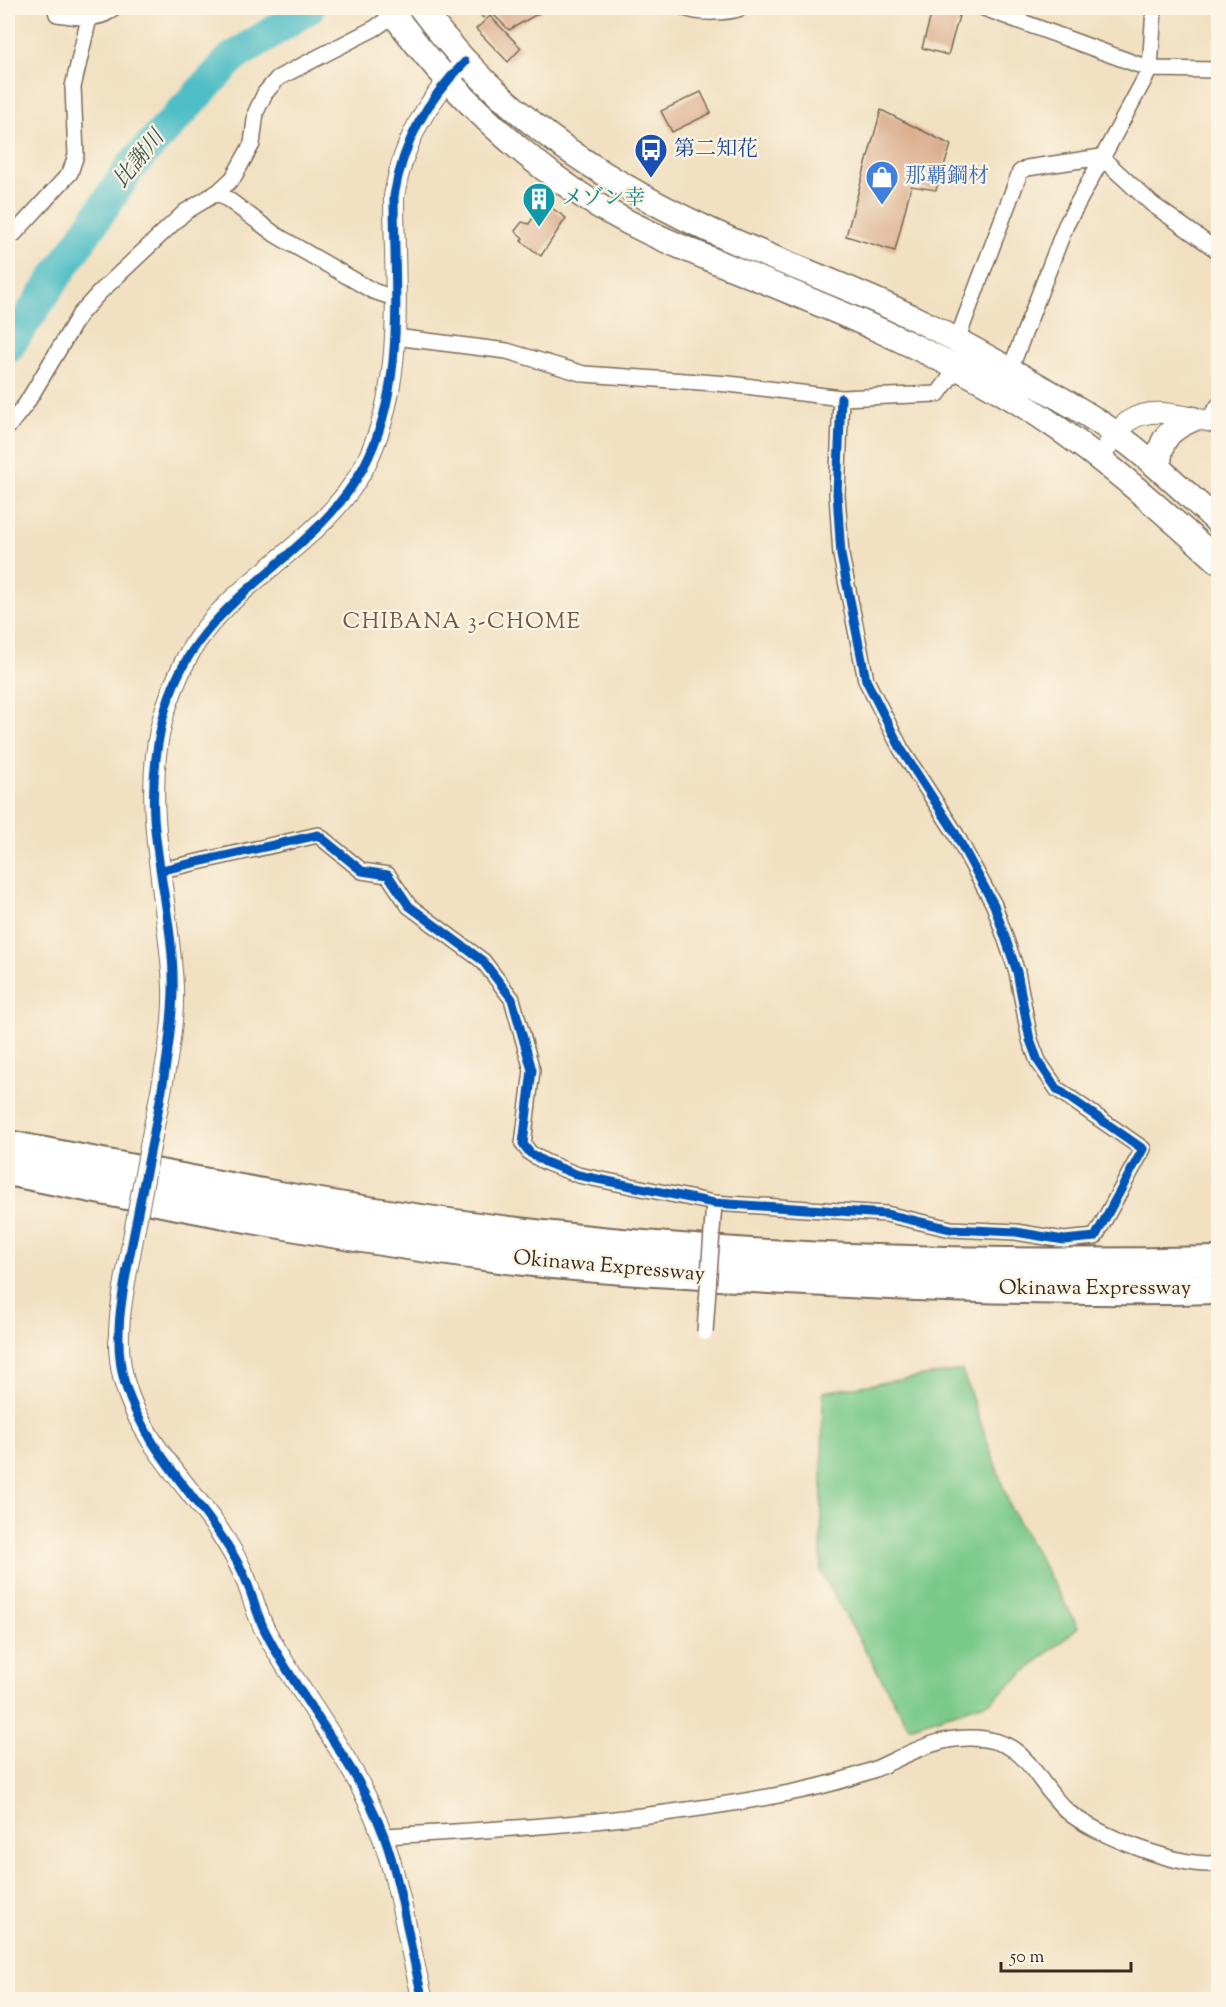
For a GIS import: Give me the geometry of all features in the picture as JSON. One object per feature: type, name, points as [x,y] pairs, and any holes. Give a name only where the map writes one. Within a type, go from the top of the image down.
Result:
[{"type":"highway","name":"Okinawa Expressway","points":[[8,1145],[273,1197],[510,1231],[850,1259],[1012,1262],[1218,1261]]},
{"type":"highway","name":"Okinawa Expressway","points":[[8,1171],[265,1223],[510,1259],[668,1273],[847,1284],[1015,1289],[1218,1289]]},
{"type":"main road","points":[[421,8],[465,62],[517,113],[554,142],[634,191],[708,229],[840,284],[957,340],[1085,412],[1159,468],[1218,522]]},
{"type":"main road","points":[[392,11],[446,81],[516,147],[573,190],[616,215],[691,251],[830,308],[998,390],[1100,458],[1218,561]]},
{"type":"main road","points":[[1159,468],[1159,449],[1174,427],[1209,417]]},
{"type":"street","points":[[55,8],[57,14],[89,18],[109,12],[113,8]]},
{"type":"street","points":[[685,8],[734,10],[741,8]]},
{"type":"street","points":[[984,8],[1150,69],[1218,70]]},
{"type":"street","points":[[1010,370],[1066,225],[1150,69],[1154,8]]},
{"type":"street","points":[[8,427],[26,404],[80,314],[99,293],[185,212],[218,192],[242,165],[252,144],[256,112],[265,93],[278,78],[375,28],[392,11]]},
{"type":"street","points":[[14,234],[70,174],[76,155],[73,87],[89,18]]},
{"type":"street","points":[[423,2000],[401,1898],[384,1836],[361,1787],[264,1630],[243,1572],[219,1530],[153,1443],[137,1416],[124,1380],[119,1349],[120,1309],[150,1147],[173,992],[162,870],[154,816],[156,763],[164,716],[179,673],[197,641],[225,609],[310,534],[341,501],[364,467],[382,424],[393,378],[394,196],[398,171],[421,114],[446,81],[465,62]]},
{"type":"street","points":[[957,340],[1020,172],[1028,168],[1101,158],[1152,204],[1218,250]]},
{"type":"street","points":[[218,192],[276,235],[373,291],[394,298]]},
{"type":"street","points":[[395,337],[507,351],[584,374],[729,384],[841,398],[938,394],[957,368]]},
{"type":"street","points":[[162,870],[318,835],[362,871],[388,875],[410,906],[483,961],[512,999],[532,1070],[523,1144],[530,1153],[578,1175],[714,1203],[886,1214],[951,1229],[1016,1232],[1064,1240],[1095,1237],[1143,1149],[1057,1089],[1038,1061],[1030,1040],[1017,972],[994,905],[954,831],[902,749],[867,680],[841,555],[837,494],[841,398]]},
{"type":"street","points":[[1100,458],[1116,434],[1130,420],[1146,414],[1209,417]]},
{"type":"street","points":[[705,1332],[714,1203]]},
{"type":"street","points":[[384,1836],[506,1830],[654,1815],[796,1792],[838,1783],[937,1742],[970,1738],[1007,1744],[1020,1752],[1055,1799],[1087,1825],[1168,1858],[1198,1864],[1218,1863]]},
{"type":"green space","points":[[962,1370],[1011,1509],[1078,1627],[991,1701],[909,1727],[821,1572],[823,1392]]},
{"type":"building","points":[[475,8],[548,8],[509,30],[490,11],[483,18]]},
{"type":"building","points":[[933,8],[961,9],[948,55],[922,48]]},
{"type":"building","points":[[490,16],[521,48],[508,62],[476,29]]},
{"type":"building","points":[[701,92],[711,113],[672,132],[661,111]]},
{"type":"building","points":[[881,110],[951,145],[936,190],[911,186],[895,251],[846,236]]},
{"type":"building","name":"メゾン幸","points":[[543,202],[566,218],[541,256],[521,241],[523,238],[515,231],[522,222],[529,224]]},
{"type":"waterway","name":"比謝川","points":[[8,347],[133,164],[232,58],[309,8]]},
{"type":"cycle path","points":[[423,2000],[391,1856],[372,1809],[344,1757],[279,1657],[265,1631],[240,1567],[211,1521],[147,1433],[125,1384],[121,1365],[119,1325],[124,1286],[158,1111],[171,1022],[173,971],[156,839],[154,805],[155,767],[163,718],[177,677],[198,642],[224,612],[313,532],[340,502],[363,468],[377,437],[392,370],[396,300],[394,196],[398,176],[418,123],[439,92],[465,62]]},
{"type":"cycle path","points":[[162,870],[318,835],[362,871],[388,875],[409,906],[483,961],[512,999],[532,1070],[523,1144],[530,1153],[545,1162],[578,1175],[714,1203],[886,1214],[951,1229],[1016,1232],[1064,1240],[1095,1237],[1143,1149],[1057,1089],[1038,1061],[1030,1040],[1017,972],[994,905],[954,831],[901,749],[866,680],[841,555],[837,494],[841,398]]},
{"type":"place","name":"第二知花","points":[[651,179]]},
{"type":"place","name":"那覇鋼材","points":[[882,206]]},
{"type":"place","name":"メゾン幸","points":[[539,228]]},
{"type":"district","name":"CHIBANA 3-CHOME","points":[[462,623]]}]
